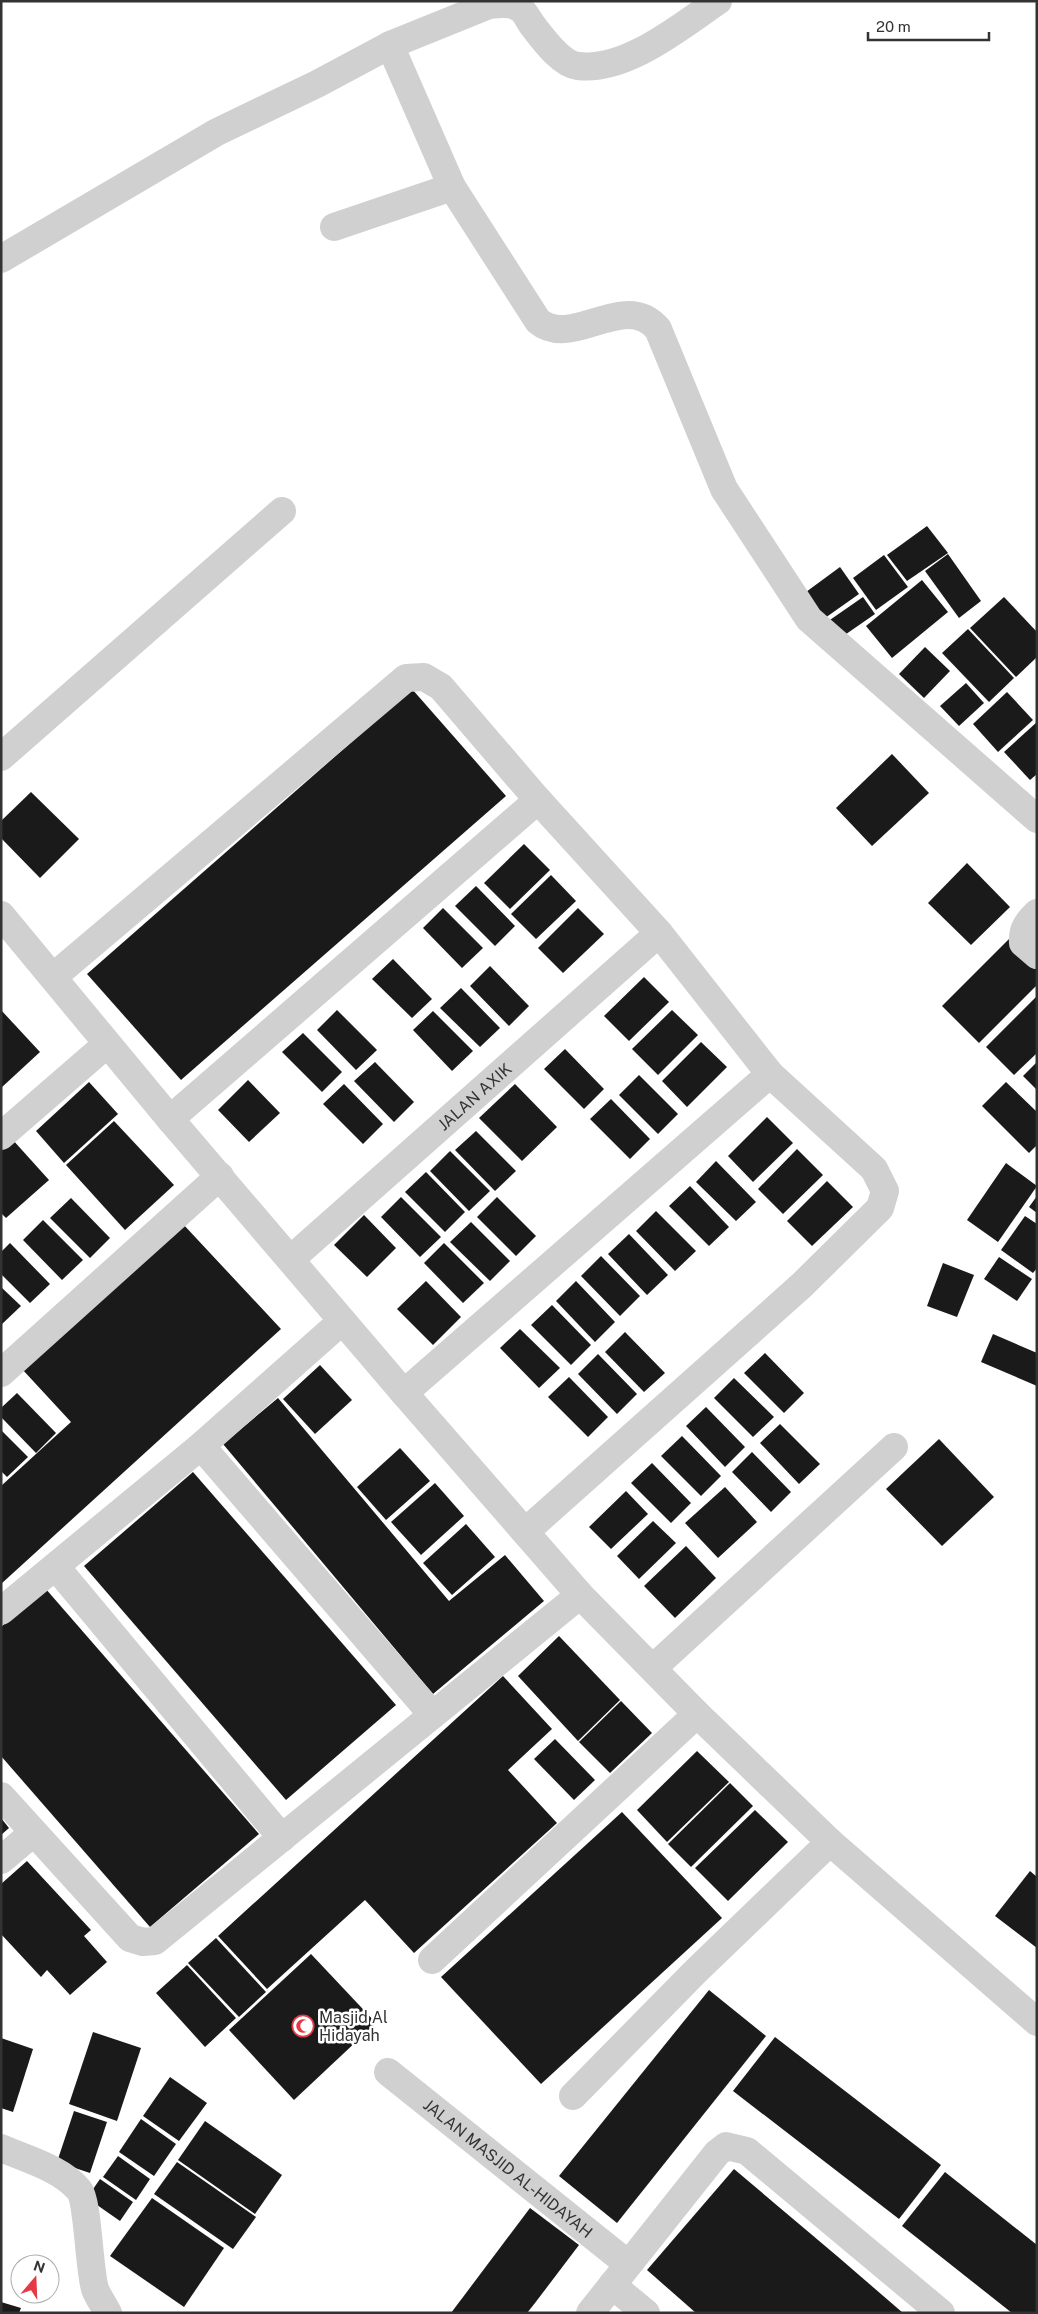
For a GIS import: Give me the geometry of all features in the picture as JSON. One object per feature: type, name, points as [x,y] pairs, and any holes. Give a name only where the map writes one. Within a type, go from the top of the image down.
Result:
[{"type":"street","points":[[1,259],[217,132],[317,84],[390,45],[489,5],[503,4],[520,8],[534,28],[565,61],[577,66],[599,64],[635,54],[718,1]]},
{"type":"street","points":[[390,45],[452,187],[538,321],[545,327],[557,330],[628,314],[640,316],[651,321],[658,329],[724,489],[809,619],[1037,819]]},
{"type":"street","points":[[334,227],[452,187]]},
{"type":"street","points":[[1,757],[282,511]]},
{"type":"street","points":[[53,977],[406,678],[424,677],[441,687],[538,800],[658,933],[770,1074],[874,1169],[885,1191],[880,1208],[802,1284],[525,1532]]},
{"type":"street","points":[[170,1119],[538,800]]},
{"type":"street","points":[[1037,913],[1026,924],[1022,933],[1024,943],[1037,955]]},
{"type":"street","points":[[1,915],[106,1044],[404,1394],[580,1595],[697,1714],[830,1842],[1037,2022]]},
{"type":"street","name":"JALAN AXIK","points":[[291,1259],[658,933]]},
{"type":"street","points":[[1,1136],[106,1044]]},
{"type":"street","points":[[404,1394],[770,1074]]},
{"type":"street","points":[[1,1373],[220,1176]]},
{"type":"street","points":[[1,1611],[202,1446],[342,1321]]},
{"type":"street","points":[[202,1446],[432,1714]]},
{"type":"street","points":[[653,1668],[894,1447]]},
{"type":"street","points":[[56,1567],[282,1838]]},
{"type":"street","points":[[1,1796],[130,1938],[143,1942],[155,1941],[580,1595]]},
{"type":"street","points":[[432,1960],[697,1714]]},
{"type":"street","points":[[1,1860],[33,1833]]},
{"type":"street","points":[[573,2096],[696,1971],[830,1842]]},
{"type":"street","name":"JALAN MASJID AL-HIDAYAH","points":[[388,2072],[620,2274],[646,2313]]},
{"type":"street","points":[[590,2313],[717,2153],[726,2146],[747,2151],[941,2313]]},
{"type":"street","points":[[1,2148],[56,2172],[80,2191],[86,2213],[88,2246],[95,2290],[108,2313]]},
{"type":"building","points":[[927,526],[948,553],[907,581],[887,555]]},
{"type":"building","points":[[948,554],[981,601],[959,618],[925,571]]},
{"type":"building","points":[[884,555],[908,587],[876,610],[853,578]]},
{"type":"building","points":[[840,567],[859,594],[825,618],[806,592]]},
{"type":"building","points":[[922,580],[948,612],[892,658],[866,626]]},
{"type":"building","points":[[863,597],[875,614],[839,639],[827,622]]},
{"type":"building","points":[[1004,597],[1037,632],[1037,657],[1016,677],[970,628]]},
{"type":"building","points":[[968,629],[1014,678],[989,702],[942,653]]},
{"type":"building","points":[[925,647],[950,671],[924,698],[899,674]]},
{"type":"building","points":[[966,683],[984,703],[959,726],[940,706]]},
{"type":"building","points":[[412,689],[506,796],[181,1080],[87,974]]},
{"type":"building","points":[[1007,692],[1033,720],[998,752],[973,724]]},
{"type":"building","points":[[1037,722],[1037,774],[1030,780],[1004,752]]},
{"type":"building","points":[[892,754],[929,793],[872,846],[836,808]]},
{"type":"building","points":[[31,792],[79,839],[40,878],[1,838],[1,821]]},
{"type":"building","points":[[524,844],[550,870],[510,909],[484,883]]},
{"type":"building","points":[[967,863],[1010,907],[971,945],[928,903]]},
{"type":"building","points":[[551,875],[576,901],[536,939],[511,914]]},
{"type":"building","points":[[476,886],[515,926],[495,946],[455,906]]},
{"type":"building","points":[[443,908],[483,948],[462,968],[423,928]]},
{"type":"building","points":[[578,908],[604,934],[563,973],[538,948]]},
{"type":"building","points":[[1009,939],[1037,966],[1037,985],[979,1043],[942,1006]]},
{"type":"building","points":[[393,959],[432,999],[412,1018],[372,979]]},
{"type":"building","points":[[490,966],[529,1006],[509,1026],[470,986]]},
{"type":"building","points":[[644,977],[669,1002],[629,1041],[604,1016]]},
{"type":"building","points":[[461,988],[500,1028],[480,1047],[440,1008]]},
{"type":"building","points":[[1037,996],[1037,1053],[1014,1075],[986,1047]]},
{"type":"building","points":[[1,1010],[40,1052],[1,1088]]},
{"type":"building","points":[[337,1010],[377,1050],[356,1070],[317,1030]]},
{"type":"building","points":[[672,1010],[698,1035],[658,1075],[632,1049]]},
{"type":"building","points":[[433,1011],[473,1051],[452,1071],[413,1030]]},
{"type":"building","points":[[303,1033],[342,1072],[322,1092],[282,1052]]},
{"type":"building","points":[[701,1042],[727,1067],[687,1107],[662,1081]]},
{"type":"building","points":[[565,1049],[604,1089],[584,1109],[544,1069]]},
{"type":"building","points":[[375,1062],[414,1102],[394,1122],[354,1081]]},
{"type":"building","points":[[1037,1062],[1037,1090],[1023,1076]]},
{"type":"building","points":[[639,1075],[678,1114],[658,1134],[619,1095]]},
{"type":"building","points":[[248,1080],[280,1113],[249,1142],[218,1110]]},
{"type":"building","points":[[89,1082],[118,1114],[64,1163],[36,1131]]},
{"type":"building","points":[[1006,1082],[1037,1112],[1037,1145],[1029,1153],[982,1106]]},
{"type":"building","points":[[344,1084],[383,1124],[363,1144],[323,1104]]},
{"type":"building","points":[[515,1084],[557,1127],[522,1161],[479,1118]]},
{"type":"building","points":[[611,1099],[650,1139],[630,1159],[590,1119]]},
{"type":"building","points":[[767,1117],[793,1143],[753,1182],[728,1156]]},
{"type":"building","points":[[114,1121],[174,1185],[125,1230],[66,1165]]},
{"type":"building","points":[[476,1131],[516,1171],[495,1191],[455,1150]]},
{"type":"building","points":[[12,1139],[49,1180],[6,1218],[1,1213],[1,1149]]},
{"type":"building","points":[[797,1149],[823,1175],[783,1214],[758,1189]]},
{"type":"building","points":[[450,1151],[490,1191],[469,1211],[430,1171]]},
{"type":"building","points":[[716,1161],[756,1202],[736,1221],[696,1182]]},
{"type":"building","points":[[1006,1163],[1037,1186],[998,1242],[967,1220]]},
{"type":"building","points":[[426,1172],[465,1212],[445,1232],[405,1192]]},
{"type":"building","points":[[827,1181],[853,1207],[812,1246],[787,1221]]},
{"type":"building","points":[[690,1186],[729,1227],[709,1246],[669,1206]]},
{"type":"building","points":[[1037,1196],[1037,1213],[1029,1207]]},
{"type":"building","points":[[401,1197],[441,1237],[420,1257],[381,1217]]},
{"type":"building","points":[[497,1197],[536,1236],[516,1256],[477,1217]]},
{"type":"building","points":[[71,1198],[110,1238],[90,1258],[50,1218]]},
{"type":"building","points":[[656,1211],[696,1251],[675,1271],[636,1231]]},
{"type":"building","points":[[364,1215],[396,1248],[367,1277],[334,1245]]},
{"type":"building","points":[[1025,1216],[1037,1224],[1037,1268],[1033,1273],[1001,1250]]},
{"type":"building","points":[[43,1220],[83,1260],[62,1280],[23,1240]]},
{"type":"building","points":[[471,1222],[510,1261],[490,1281],[450,1242]]},
{"type":"building","points":[[182,1223],[281,1329],[1,1584],[1,1486],[71,1422],[22,1369]]},
{"type":"building","points":[[629,1234],[668,1275],[647,1295],[608,1254]]},
{"type":"building","points":[[10,1243],[50,1284],[30,1303],[1,1274],[1,1252]]},
{"type":"building","points":[[444,1243],[484,1283],[463,1303],[424,1263]]},
{"type":"building","points":[[601,1256],[640,1296],[620,1316],[581,1276]]},
{"type":"building","points":[[999,1257],[1032,1279],[1017,1301],[984,1279]]},
{"type":"building","points":[[943,1263],[974,1275],[957,1317],[927,1306]]},
{"type":"building","points":[[426,1281],[461,1317],[433,1345],[397,1309]]},
{"type":"building","points":[[576,1281],[615,1322],[595,1342],[556,1301]]},
{"type":"building","points":[[1,1287],[21,1306],[1,1325]]},
{"type":"building","points":[[552,1305],[591,1345],[571,1365],[531,1325]]},
{"type":"building","points":[[520,1329],[560,1368],[539,1388],[500,1348]]},
{"type":"building","points":[[625,1332],[665,1373],[644,1392],[605,1352]]},
{"type":"building","points":[[993,1334],[1037,1353],[1037,1386],[981,1362]]},
{"type":"building","points":[[765,1353],[804,1393],[784,1413],[744,1373]]},
{"type":"building","points":[[598,1354],[637,1394],[617,1414],[578,1374]]},
{"type":"building","points":[[320,1365],[352,1400],[315,1434],[283,1399]]},
{"type":"building","points":[[569,1377],[608,1417],[588,1437],[548,1397]]},
{"type":"building","points":[[734,1378],[774,1417],[753,1437],[714,1398]]},
{"type":"building","points":[[17,1393],[56,1433],[36,1453],[1,1417],[1,1408]]},
{"type":"building","points":[[278,1398],[449,1601],[505,1555],[544,1601],[433,1694],[223,1444]]},
{"type":"building","points":[[706,1407],[745,1447],[725,1467],[686,1426]]},
{"type":"building","points":[[780,1424],[820,1464],[799,1484],[760,1443]]},
{"type":"building","points":[[1,1430],[28,1457],[7,1477],[1,1471]]},
{"type":"building","points":[[682,1436],[721,1476],[701,1496],[661,1456]]},
{"type":"building","points":[[939,1439],[994,1497],[942,1546],[886,1489]]},
{"type":"building","points":[[400,1448],[430,1481],[386,1520],[357,1487]]},
{"type":"building","points":[[752,1452],[791,1492],[771,1512],[732,1472]]},
{"type":"building","points":[[652,1463],[691,1503],[671,1523],[631,1483]]},
{"type":"building","points":[[193,1472],[396,1705],[286,1800],[84,1566]]},
{"type":"building","points":[[435,1483],[464,1516],[421,1555],[391,1522]]},
{"type":"building","points":[[725,1487],[757,1522],[718,1558],[685,1523]]},
{"type":"building","points":[[626,1491],[648,1514],[611,1549],[589,1527]]},
{"type":"building","points":[[653,1521],[676,1543],[639,1579],[617,1556]]},
{"type":"building","points":[[466,1524],[495,1557],[452,1595],[423,1563]]},
{"type":"building","points":[[686,1546],[716,1578],[675,1618],[644,1586]]},
{"type":"building","points":[[45,1588],[259,1834],[150,1927],[1,1756],[1,1627]]},
{"type":"building","points":[[559,1636],[620,1700],[578,1741],[518,1676]]},
{"type":"building","points":[[503,1676],[552,1729],[508,1770],[557,1823],[414,1953],[365,1900],[267,1989],[218,1936]]},
{"type":"building","points":[[621,1701],[652,1733],[610,1773],[579,1742]]},
{"type":"building","points":[[555,1739],[595,1780],[574,1800],[534,1759]]},
{"type":"building","points":[[697,1751],[729,1782],[667,1842],[637,1810]]},
{"type":"building","points":[[730,1783],[753,1806],[691,1867],[668,1844]]},
{"type":"building","points":[[755,1810],[788,1842],[728,1901],[695,1868]]},
{"type":"building","points":[[622,1812],[722,1918],[541,2084],[441,1977]]},
{"type":"building","points":[[1,1818],[9,1828],[1,1835]]},
{"type":"building","points":[[27,1861],[91,1930],[84,1936],[107,1962],[70,1995],[47,1970],[41,1977],[1,1934],[1,1884]]},
{"type":"building","points":[[1030,1871],[1037,1877],[1037,1948],[995,1916]]},
{"type":"building","points":[[216,1938],[266,1992],[239,2017],[188,1963]]},
{"type":"building","name":"Masjid Al Hidayah","points":[[311,1954],[376,2023],[294,2100],[229,2030]]},
{"type":"building","points":[[187,1965],[236,2018],[205,2047],[156,1993]]},
{"type":"building","points":[[709,1990],[766,2036],[617,2223],[559,2176]]},
{"type":"building","points":[[93,2032],[141,2048],[117,2121],[69,2104]]},
{"type":"building","points":[[775,2037],[941,2165],[899,2219],[733,2091]]},
{"type":"building","points":[[1,2038],[33,2049],[13,2112],[1,2108]]},
{"type":"building","points":[[170,2077],[207,2103],[179,2141],[143,2116]]},
{"type":"building","points":[[74,2111],[107,2122],[90,2173],[57,2162]]},
{"type":"building","points":[[141,2119],[176,2144],[154,2176],[119,2152]]},
{"type":"building","points":[[205,2121],[282,2175],[255,2214],[178,2160]]},
{"type":"building","points":[[118,2156],[150,2179],[136,2200],[103,2177]]},
{"type":"building","points":[[177,2162],[256,2217],[233,2249],[154,2194]]},
{"type":"building","points":[[734,2169],[903,2313],[696,2313],[647,2270]]},
{"type":"building","points":[[945,2172],[1037,2245],[1037,2313],[1012,2313],[902,2226]]},
{"type":"building","points":[[100,2179],[133,2202],[120,2221],[87,2198]]},
{"type":"building","points":[[152,2198],[224,2248],[184,2307],[110,2256]]},
{"type":"building","points":[[530,2208],[579,2245],[527,2313],[451,2313]]},
{"type":"building","points":[[1,2302],[21,2308],[19,2313],[1,2313]]},
{"type":"place","name":"Masjid Al Hidayah","points":[[303,2026]]}]
